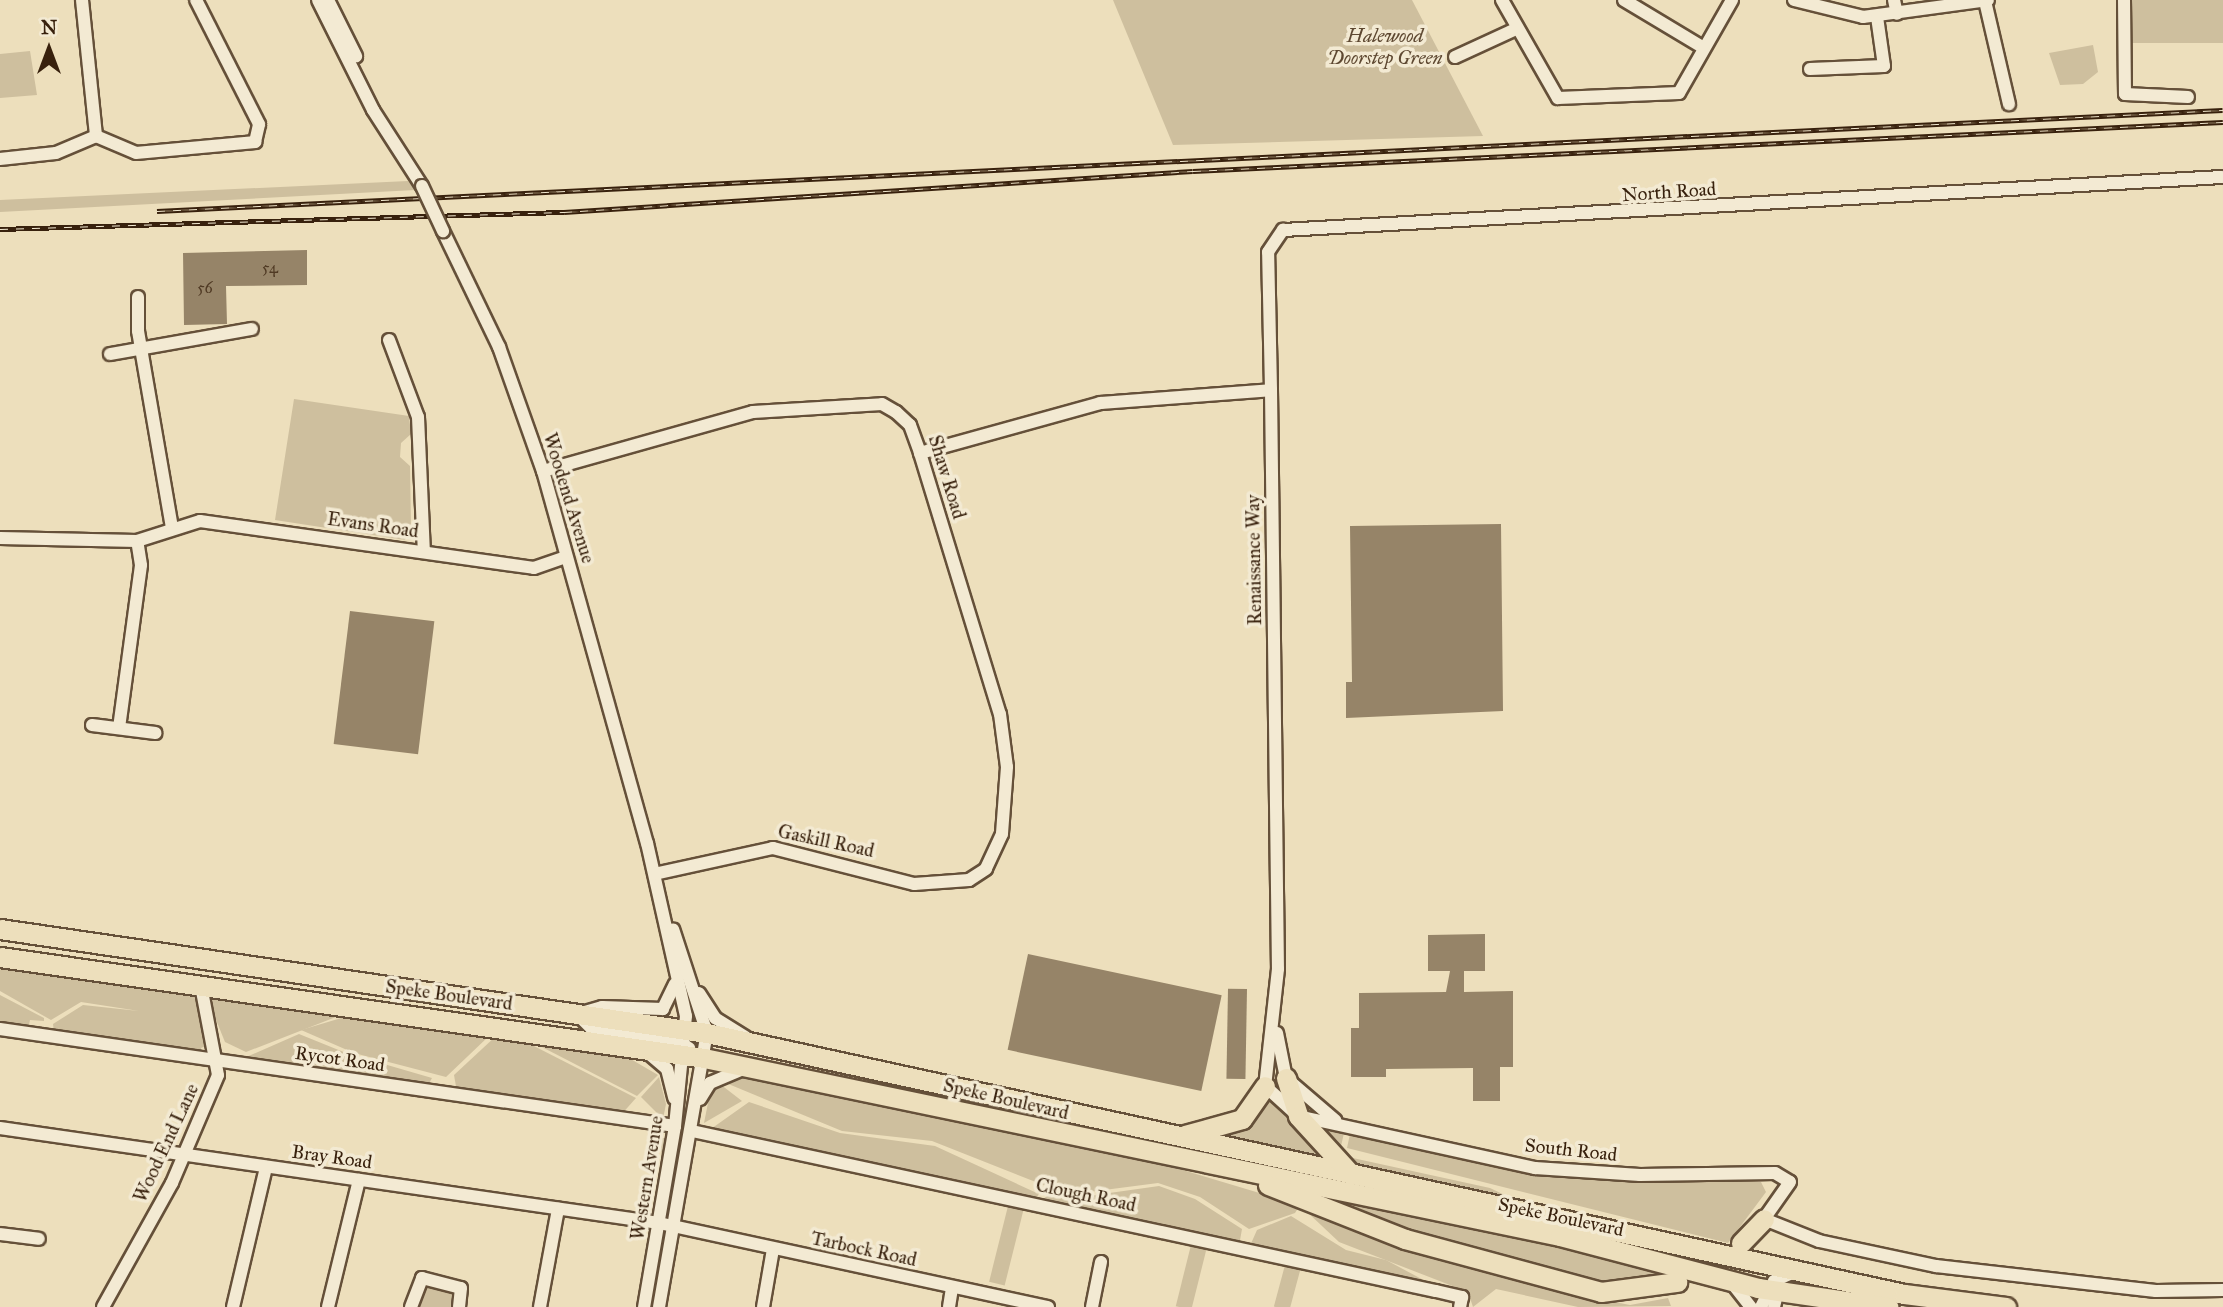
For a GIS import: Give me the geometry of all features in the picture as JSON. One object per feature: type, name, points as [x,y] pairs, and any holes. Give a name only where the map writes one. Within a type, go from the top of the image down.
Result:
[{"type":"highway","name":"Speke Boulevard","points":[[0,929],[577,1014],[685,1044]]},
{"type":"highway","name":"Speke Boulevard","points":[[0,957],[638,1048],[685,1044],[765,1046],[1174,1137],[1601,1225],[1904,1294],[2006,1307]]},
{"type":"highway","points":[[201,986],[206,959]]},
{"type":"highway","name":"Speke Boulevard","points":[[706,1045],[751,1068],[1560,1236],[1771,1295],[1889,1307]]},
{"type":"highway","points":[[1286,1078],[1298,1116],[1351,1174]]},
{"type":"highway","points":[[1174,1137],[1242,1119],[1265,1086]]},
{"type":"highway","points":[[1225,1167],[1405,1239],[1601,1292],[1677,1282]]},
{"type":"highway","points":[[1741,1243],[1764,1219]]},
{"type":"highway","points":[[1601,1225],[1639,1246],[1771,1295]]},
{"type":"street","points":[[82,0],[96,136]]},
{"type":"street","points":[[0,159],[56,153],[96,136],[136,153],[255,142],[260,124],[196,0]]},
{"type":"street","name":"Woodend Avenue","points":[[318,0],[422,186],[499,347],[543,471],[655,874],[675,971],[685,1044]]},
{"type":"street","name":"Woodend Avenue","points":[[328,0],[387,127]]},
{"type":"street","points":[[1502,0],[1516,29],[1558,98],[1679,93],[1732,0]]},
{"type":"street","points":[[1624,0],[1704,48]]},
{"type":"street","points":[[1794,0],[1877,17],[1986,1],[2009,104]]},
{"type":"street","points":[[1894,0],[1897,14]]},
{"type":"street","points":[[2124,0],[2126,94],[2188,97]]},
{"type":"street","points":[[1811,69],[1884,66],[1877,17]]},
{"type":"street","points":[[1455,57],[1516,29]]},
{"type":"street","name":"North Road","points":[[1271,390],[1268,252],[1283,230],[2223,177]]},
{"type":"street","points":[[138,297],[142,349],[173,527]]},
{"type":"street","points":[[110,354],[252,329]]},
{"type":"street","points":[[389,340],[418,417],[424,552]]},
{"type":"street","points":[[920,453],[1100,403],[1271,390]]},
{"type":"street","name":"Renaissance Way","points":[[1265,1086],[1276,1030],[1271,390]]},
{"type":"street","name":"Shaw Road","points":[[543,471],[753,412],[882,404],[910,425],[1000,714],[1007,802],[999,843],[986,869]]},
{"type":"street","name":"Evans Road","points":[[0,538],[137,541],[173,527],[200,521],[534,568],[566,557]]},
{"type":"street","points":[[119,728],[141,565],[137,541]]},
{"type":"street","points":[[92,725],[155,733]]},
{"type":"street","name":"Gaskill Road","points":[[655,874],[761,848],[940,887],[986,869]]},
{"type":"street","name":"Woodend Avenue","points":[[661,900],[685,961],[706,1045]]},
{"type":"street","points":[[685,961],[715,1018],[765,1046]]},
{"type":"street","points":[[577,1014],[602,1007],[663,1009],[674,993],[675,971]]},
{"type":"street","points":[[201,986],[220,1060]]},
{"type":"street","name":"Rycot Road","points":[[0,1029],[676,1121]]},
{"type":"street","points":[[1276,1030],[1286,1078]]},
{"type":"street","name":"Western Avenue","points":[[644,1307],[676,1121],[685,1044]]},
{"type":"street","points":[[706,1045],[807,1071],[817,1082]]},
{"type":"street","name":"Western Avenue","points":[[659,1307],[706,1045]]},
{"type":"street","points":[[638,1048],[667,1069],[676,1121]]},
{"type":"street","name":"Wood End Lane","points":[[103,1307],[184,1155],[220,1060]]},
{"type":"street","points":[[696,1106],[710,1083],[751,1068]]},
{"type":"street","name":"South Road","points":[[1286,1078],[1323,1115],[1350,1126]]},
{"type":"street","points":[[1265,1086],[1298,1116]]},
{"type":"street","name":"South Road","points":[[1298,1116],[1535,1168],[1640,1175],[1765,1171],[1790,1182],[1764,1219]]},
{"type":"street","name":"Bray Road","points":[[0,1128],[673,1226]]},
{"type":"street","name":"Clough Road","points":[[692,1130],[1436,1291],[1462,1297],[1460,1307]]},
{"type":"street","points":[[233,1307],[265,1167]]},
{"type":"street","points":[[328,1307],[359,1180]]},
{"type":"street","points":[[540,1307],[558,1209]]},
{"type":"street","points":[[1764,1219],[1819,1241],[1936,1266],[2141,1290],[2223,1290]]},
{"type":"street","name":"Tarbock Road","points":[[673,1226],[1048,1307]]},
{"type":"street","points":[[0,1234],[39,1239]]},
{"type":"street","points":[[763,1307],[773,1249]]},
{"type":"street","points":[[1092,1307],[1101,1262]]},
{"type":"street","points":[[1771,1295],[1803,1269]]},
{"type":"street","points":[[411,1307],[422,1278],[461,1287],[459,1307]]},
{"type":"street","points":[[1730,1282],[1751,1307]]},
{"type":"street","points":[[949,1307],[952,1287]]},
{"type":"green space","name":"Halewood Doorstep Green","points":[[1113,0],[1412,0],[1483,136],[1173,145]]},
{"type":"green space","points":[[2130,0],[2223,0],[2223,43],[2130,43]]},
{"type":"green space","points":[[2093,45],[2098,72],[2083,84],[2060,85],[2049,53]]},
{"type":"green space","points":[[30,51],[37,95],[0,98],[0,54]]},
{"type":"green space","points":[[408,181],[415,190],[0,212],[0,200]]},
{"type":"green space","points":[[294,399],[409,416],[411,434],[401,443],[400,457],[410,466],[411,527],[405,540],[275,520]]},
{"type":"green space","points":[[0,964],[194,997],[213,1043],[201,1048],[202,1055],[54,1032],[53,1024],[83,1005],[139,1011],[81,1002],[51,1020],[0,991]]},
{"type":"green space","points":[[0,995],[44,1018],[44,1021],[30,1020],[28,1029],[0,1025]]},
{"type":"green space","points":[[216,996],[341,1015],[246,1052],[225,1042],[210,1005]]},
{"type":"green space","points":[[348,1016],[436,1031],[489,1036],[446,1077],[354,1053],[301,1030]]},
{"type":"green space","points":[[299,1034],[346,1053],[432,1078],[427,1087],[242,1059]]},
{"type":"green space","points":[[496,1036],[530,1044],[636,1098],[620,1116],[457,1092],[454,1075]]},
{"type":"green space","points":[[538,1045],[629,1058],[658,1075],[637,1096]]},
{"type":"green space","points":[[721,1045],[1576,1230],[954,1101]]},
{"type":"green space","points":[[659,1077],[666,1104],[663,1119],[641,1097]]},
{"type":"green space","points":[[746,1077],[1156,1162],[1300,1205],[1295,1213],[1249,1229],[1200,1197],[1158,1183],[1081,1193],[1051,1188],[932,1141],[842,1131],[726,1083]]},
{"type":"green space","points":[[720,1084],[742,1101],[704,1123],[710,1093]]},
{"type":"green space","points":[[1264,1097],[1291,1118],[1326,1159],[1217,1136]]},
{"type":"green space","points":[[749,1102],[840,1133],[935,1146],[1039,1194],[1034,1201],[708,1131]]},
{"type":"green space","points":[[1303,1124],[1344,1133],[1339,1155],[1490,1188],[1515,1200],[1361,1168],[1332,1154]]},
{"type":"green space","points":[[1350,1134],[1535,1175],[1761,1182],[1766,1192],[1728,1243],[1347,1148]]},
{"type":"green space","points":[[661,1138],[668,1138],[668,1209],[661,1209]]},
{"type":"green space","points":[[1274,1181],[1555,1242],[1675,1277],[1602,1285],[1451,1248]]},
{"type":"green space","points":[[1159,1186],[1195,1199],[1242,1229],[1239,1246],[1042,1200],[1052,1192],[1081,1197]]},
{"type":"green space","points":[[1008,1206],[1024,1210],[1005,1286],[989,1282]]},
{"type":"green space","points":[[1305,1210],[1410,1250],[1543,1288],[1630,1305],[1668,1298],[1671,1306],[1578,1307],[1496,1289],[1473,1307],[1468,1292],[1339,1242]]},
{"type":"green space","points":[[1291,1216],[1346,1250],[1386,1260],[1431,1284],[1249,1248],[1257,1230]]},
{"type":"green space","points":[[1191,1245],[1207,1249],[1192,1307],[1176,1306]]},
{"type":"green space","points":[[1285,1265],[1300,1269],[1290,1307],[1274,1307]]},
{"type":"green space","points":[[423,1282],[457,1293],[454,1307],[414,1307]]},
{"type":"building","points":[[307,250],[307,285],[226,286],[227,324],[184,325],[183,253]]},
{"type":"building","points":[[1501,524],[1503,711],[1346,718],[1346,682],[1352,682],[1350,526]]},
{"type":"building","points":[[350,611],[434,621],[418,754],[334,744]]},
{"type":"building","points":[[1485,934],[1485,971],[1464,971],[1464,992],[1513,991],[1513,1067],[1500,1067],[1500,1101],[1473,1101],[1473,1068],[1386,1069],[1386,1077],[1351,1077],[1351,1028],[1359,1028],[1359,993],[1446,992],[1450,971],[1428,971],[1428,935]]},
{"type":"building","points":[[1028,954],[1222,995],[1201,1091],[1008,1050]]},
{"type":"building","points":[[1228,989],[1247,989],[1245,1079],[1226,1079]]},
{"type":"railway","points":[[157,211],[2223,110]]},
{"type":"railway","points":[[0,229],[564,212],[1193,171],[2223,122]]}]
